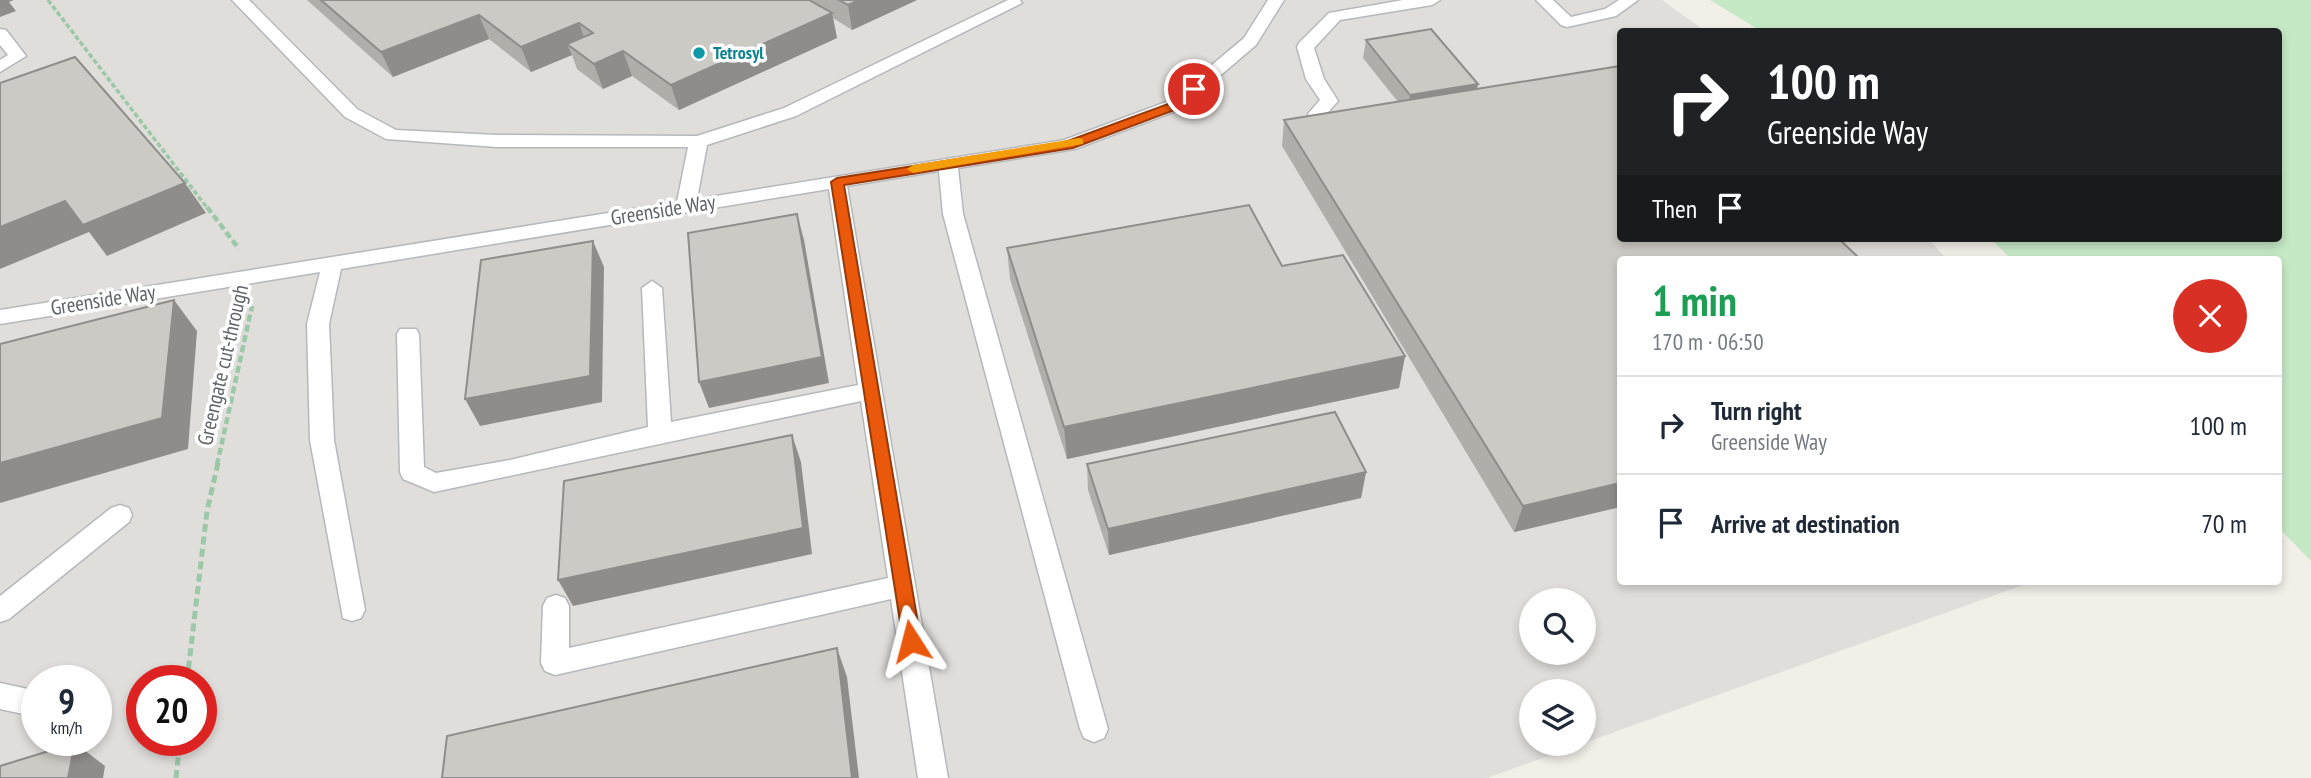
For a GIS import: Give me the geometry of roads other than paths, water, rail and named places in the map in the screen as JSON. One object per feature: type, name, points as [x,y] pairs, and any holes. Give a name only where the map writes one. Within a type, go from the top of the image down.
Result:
[{"type":"lane","points":[[240,0],[351,113],[392,135],[497,141],[698,142],[790,113],[1014,3]]},
{"type":"lane","name":"Greenside Way","points":[[0,317],[1068,145],[1175,105],[1250,41],[1276,0]]},
{"type":"lane","points":[[1317,114],[1329,101],[1315,79],[1305,47],[1335,16],[1432,0]]},
{"type":"lane","points":[[1544,0],[1572,21],[1610,13],[1630,0]]},
{"type":"lane","points":[[0,34],[18,56],[0,67]]},
{"type":"lane","points":[[686,206],[698,142]]},
{"type":"lane","points":[[948,164],[953,214],[1094,729]]},
{"type":"lane","points":[[837,182],[933,778]]},
{"type":"lane","points":[[332,263],[318,324],[322,440],[352,610]]},
{"type":"lane","points":[[652,288],[660,433]]},
{"type":"lane","points":[[408,334],[412,472],[433,483],[510,470],[660,433],[871,391]]},
{"type":"lane","points":[[0,611],[120,515]]},
{"type":"lane","points":[[556,606],[555,663],[902,586]]},
{"type":"lane","points":[[0,696],[21,701]]},
{"type":"place","name":"Tetrosyl","points":[[699,53]]}]
